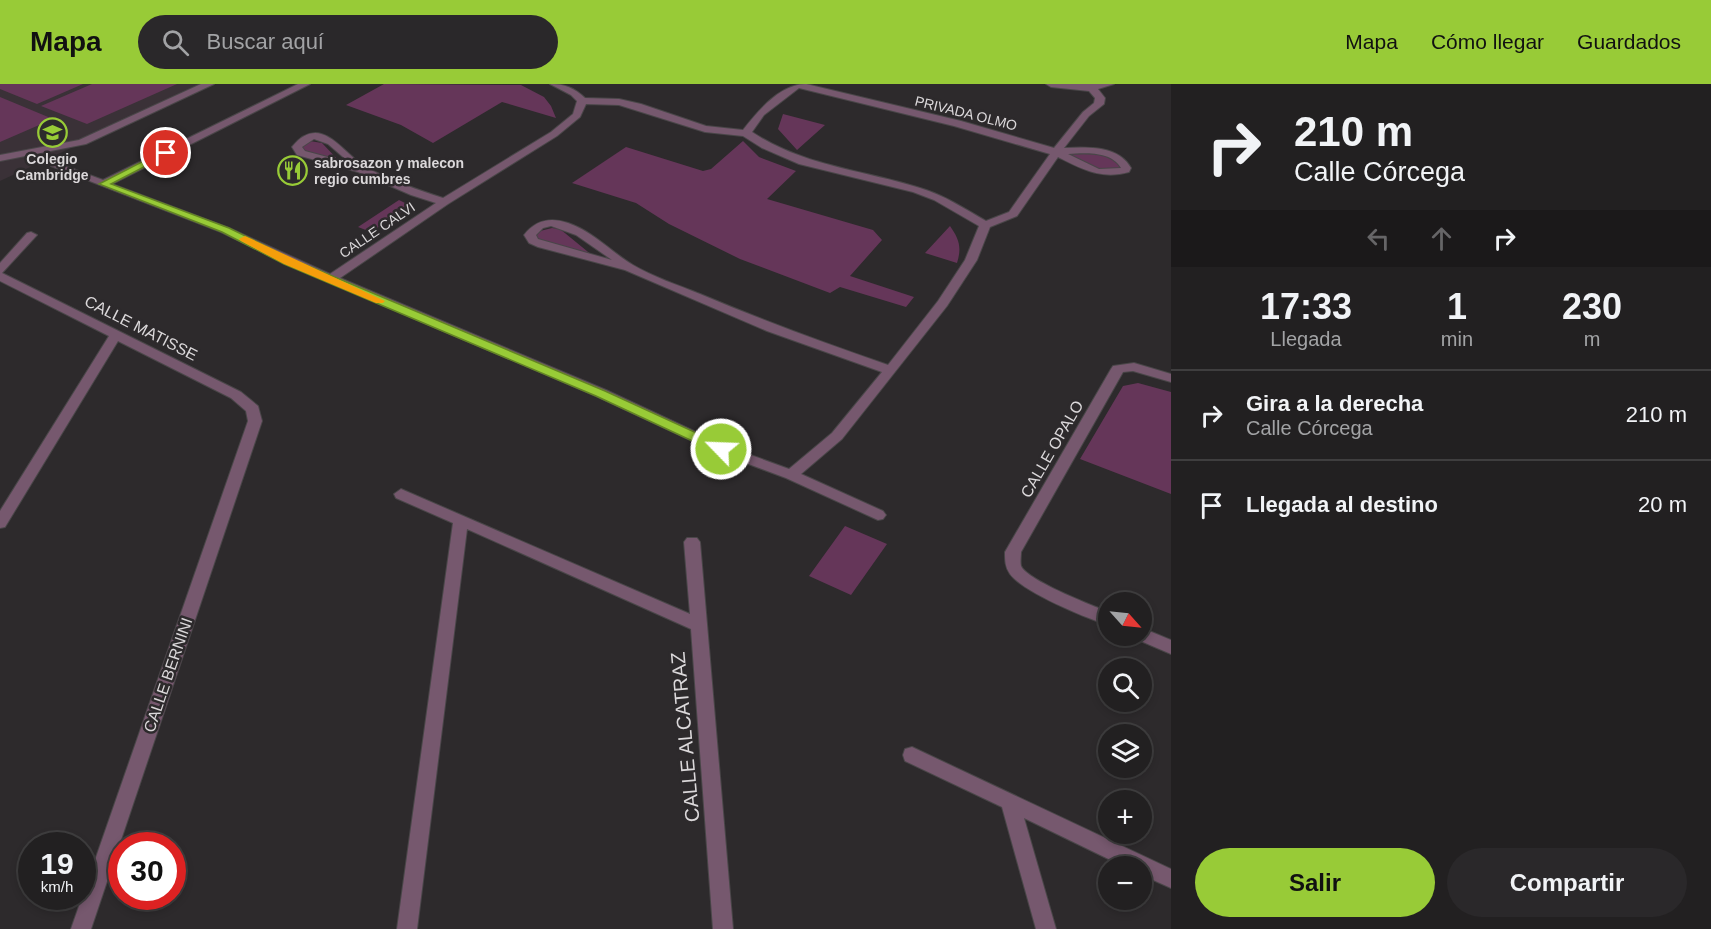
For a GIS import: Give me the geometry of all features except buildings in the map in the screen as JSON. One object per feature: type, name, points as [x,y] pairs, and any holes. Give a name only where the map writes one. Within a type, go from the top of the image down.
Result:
[{"type":"street","points":[[0,158],[82,142],[209,84]]},
{"type":"street","points":[[103,184],[305,84]]},
{"type":"street","points":[[555,84],[574,93],[582,101],[618,102],[638,106],[705,129],[746,133],[766,146],[803,162],[917,190],[938,198],[985,225]]},
{"type":"street","points":[[746,133],[760,113],[798,84]]},
{"type":"street","name":"PRIVADA OLMO","points":[[798,84],[976,129],[1056,152],[1096,171],[1114,174],[1126,168],[1123,161],[1111,154],[1056,152]]},
{"type":"street","points":[[1051,84],[1078,88],[1110,84]]},
{"type":"street","points":[[791,475],[837,436],[943,303],[966,270],[985,225],[1013,214],[1056,152],[1086,114],[1099,104],[1100,98],[1092,88]]},
{"type":"street","name":"CALLE CALVI","points":[[331,279],[444,202],[567,124],[577,115],[582,101]]},
{"type":"street","points":[[362,170],[328,139],[314,137],[303,140],[297,147],[301,153],[362,170],[403,189],[444,202]]},
{"type":"street","points":[[56,166],[225,230],[288,261],[601,393],[721,449],[791,475],[878,515]]},
{"type":"street","points":[[629,268],[569,226],[545,224],[534,229],[530,235],[533,241],[542,245],[629,268],[771,328],[890,370]]},
{"type":"street","points":[[0,270],[31,235]]},
{"type":"street","name":"CALLE MATISSE","points":[[0,276],[241,399],[253,409],[255,421]]},
{"type":"street","points":[[0,524],[116,334]]},
{"type":"street","name":"CALLE OPALO","points":[[1098,615],[1043,590],[1019,575],[1014,569],[1013,552],[1116,371],[1124,367],[1142,369],[1171,378]]},
{"type":"street","name":"CALLE BERNINI","points":[[81,929],[255,421]]},
{"type":"street","points":[[401,494],[698,625]]},
{"type":"street","points":[[407,929],[461,520]]},
{"type":"street","name":"CALLE ALCATRAZ","points":[[692,542],[723,929]]},
{"type":"street","points":[[1152,638],[1171,647]]},
{"type":"street","points":[[912,755],[1171,879]]},
{"type":"street","points":[[1010,802],[1047,929]]},
{"type":"shaded area","name":"Colegio Cambridge","points":[[0,84],[209,84],[0,181]]},
{"type":"shaded area","points":[[0,84],[83,84],[37,104],[0,89]]},
{"type":"shaded area","points":[[92,84],[177,84],[87,124],[41,106]]},
{"type":"shaded area","points":[[384,84],[521,85],[544,97],[556,118],[502,102],[433,143],[401,125],[346,105]]},
{"type":"shaded area","points":[[0,97],[53,119],[0,142]]},
{"type":"shaded area","points":[[783,114],[825,125],[797,150],[778,129]]},
{"type":"shaded area","points":[[310,141],[322,143],[341,163],[300,150],[301,145]]},
{"type":"shaded area","points":[[743,141],[759,157],[796,171],[767,199],[873,230],[882,240],[850,276],[914,297],[906,307],[840,287],[830,293],[740,259],[669,224],[636,203],[572,183],[626,147],[703,171],[711,169]]},
{"type":"shaded area","points":[[1068,153],[1089,153],[1113,157],[1123,168],[1101,169],[1089,166],[1069,158]]},
{"type":"shaded area","points":[[399,200],[407,204],[404,210],[371,232],[358,227]]},
{"type":"shaded area","points":[[950,226],[959,243],[957,263],[925,253]]},
{"type":"shaded area","points":[[552,228],[560,229],[593,256],[534,240],[536,232]]},
{"type":"shaded area","points":[[1138,383],[1171,392],[1171,494],[1080,459],[1123,386]]},
{"type":"shaded area","points":[[845,526],[887,544],[851,595],[809,576]]},
{"type":"slow traffic","points":[[245,239],[288,261],[379,301]]},
{"type":"place","name":"Colegio Cambridge","points":[[52,132]]},
{"type":"place","name":"sabrosazon y malecon regio cumbres","points":[[293,171]]},
{"type":"route","points":[[166,153],[103,184],[225,230],[288,261],[601,393],[721,449]]}]
